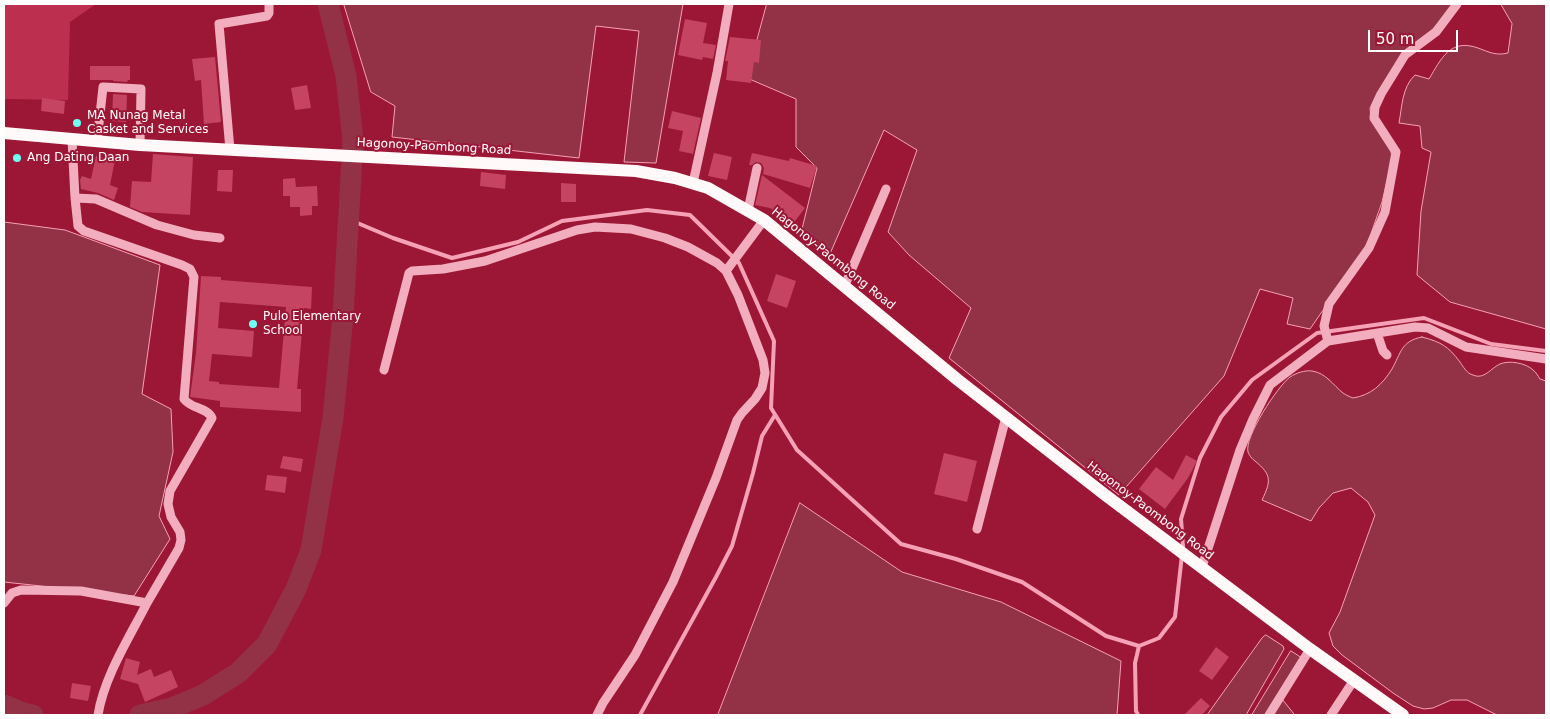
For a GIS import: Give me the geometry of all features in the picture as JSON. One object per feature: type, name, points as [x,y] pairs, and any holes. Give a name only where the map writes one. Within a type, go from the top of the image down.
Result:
[{"type":"main road","name":"Hagonoy-Paombong Road","points":[[4,134],[140,145],[636,171],[693,182],[708,188],[764,220],[958,380],[1167,542],[1310,649],[1403,715]]},
{"type":"street","points":[[230,150],[220,24],[267,16],[269,4]]},
{"type":"street","points":[[693,182],[717,73],[728,4]]},
{"type":"street","points":[[1327,339],[1324,326],[1329,304],[1369,248],[1384,212],[1396,152],[1374,118],[1381,94],[1405,55],[1436,32],[1457,4]]},
{"type":"street","points":[[97,142],[103,87],[122,88],[141,90],[140,145]]},
{"type":"street","points":[[72,140],[78,226],[84,231],[190,269],[194,278],[184,399],[187,404],[208,412],[212,418],[170,491],[168,504],[170,517],[180,532],[179,548],[147,604],[109,679],[100,701],[98,715]]},
{"type":"street","points":[[748,210],[757,168]]},
{"type":"street","points":[[845,285],[886,189]]},
{"type":"street","points":[[75,198],[96,198],[157,225],[194,235],[220,238]]},
{"type":"street","points":[[726,270],[764,220]]},
{"type":"street","points":[[384,370],[409,273],[412,272],[443,269],[485,261],[577,230],[596,227],[631,228],[666,238],[704,256],[726,270],[738,295],[763,360],[765,373],[762,388],[737,420],[716,478],[673,582],[657,614],[635,655],[597,715]]},
{"type":"street","points":[[1198,565],[1240,450],[1253,418],[1270,385],[1327,339],[1415,327],[1428,328],[1466,347],[1546,359]]},
{"type":"street","points":[[1377,333],[1383,351],[1387,355]]},
{"type":"street","points":[[977,529],[1006,417]]},
{"type":"street","points":[[4,603],[12,593],[21,590],[81,591],[147,604]]},
{"type":"street","points":[[1270,715],[1310,649]]},
{"type":"street","points":[[1330,715],[1354,680]]},
{"type":"shaded area","points":[[4,4],[96,4],[70,22],[68,100],[4,99]]},
{"type":"shaded area","points":[[344,4],[683,4],[656,163],[624,162],[639,31],[596,26],[579,158],[392,137],[395,106],[371,92]]},
{"type":"shaded area","points":[[767,4],[1454,4],[1433,29],[1404,51],[1370,108],[1371,119],[1391,151],[1392,159],[1382,202],[1366,248],[1310,329],[1287,324],[1293,298],[1260,289],[1224,376],[1119,495],[949,358],[971,308],[909,255],[888,232],[917,150],[884,130],[829,256],[801,233],[817,168],[796,147],[796,99],[747,78]]},
{"type":"shaded area","points":[[1501,4],[1546,4],[1546,329],[1450,302],[1417,275],[1421,211],[1431,152],[1422,148],[1420,126],[1399,123],[1405,91],[1415,75],[1429,79],[1442,58],[1453,48],[1468,46],[1496,54],[1508,53],[1512,24]]},
{"type":"shaded area","points":[[4,222],[65,230],[160,265],[142,394],[171,409],[173,452],[159,516],[170,539],[134,596],[4,582]]},
{"type":"shaded area","points":[[1422,337],[1448,348],[1467,371],[1473,375],[1481,376],[1500,364],[1513,362],[1530,368],[1540,379],[1546,381],[1546,715],[1497,715],[1467,700],[1451,700],[1433,708],[1424,709],[1413,706],[1342,655],[1333,646],[1329,633],[1340,612],[1375,515],[1368,502],[1351,488],[1333,493],[1319,508],[1311,521],[1262,500],[1268,483],[1267,474],[1249,454],[1248,445],[1263,412],[1285,382],[1298,373],[1306,371],[1317,372],[1343,393],[1353,398],[1359,397],[1371,392],[1384,380],[1392,369],[1402,348],[1410,341]]},
{"type":"shaded area","points":[[800,503],[902,572],[1001,602],[1121,661],[1117,715],[718,715]]},
{"type":"shaded area","points":[[1266,635],[1283,646],[1284,649],[1246,715],[1207,715],[1262,638]]},
{"type":"shaded area","points":[[1291,651],[1302,658],[1282,699],[1294,715],[1252,715]]},
{"type":"building","points":[[685,19],[707,23],[703,43],[716,45],[713,59],[703,57],[702,60],[678,55]]},
{"type":"building","points":[[730,37],[761,40],[759,63],[754,62],[751,83],[726,80],[728,61],[725,61]]},
{"type":"building","points":[[215,57],[221,122],[204,124],[201,80],[195,81],[192,59]]},
{"type":"building","points":[[90,66],[130,66],[130,80],[127,82],[90,80]]},
{"type":"building","points":[[307,85],[311,108],[295,110],[291,88]]},
{"type":"building","points":[[113,94],[127,95],[126,122],[112,121]]},
{"type":"building","points":[[42,98],[65,101],[64,114],[41,111]]},
{"type":"building","points":[[672,111],[701,118],[693,154],[679,151],[683,131],[668,128]]},
{"type":"building","points":[[714,153],[732,157],[727,180],[708,176]]},
{"type":"building","points":[[752,153],[789,161],[790,158],[817,166],[810,188],[763,174],[764,168],[761,163],[756,162],[749,165]]},
{"type":"building","points":[[153,154],[193,157],[190,215],[142,212],[130,207],[132,181],[151,182]]},
{"type":"building","points":[[96,156],[115,160],[110,185],[118,188],[114,200],[98,193],[81,189],[80,180],[82,176],[91,179]]},
{"type":"building","points":[[218,170],[233,170],[232,192],[217,191]]},
{"type":"building","points":[[481,172],[506,175],[505,189],[480,186]]},
{"type":"building","points":[[762,175],[805,208],[792,225],[770,208],[755,205]]},
{"type":"building","points":[[295,178],[296,187],[317,186],[318,206],[312,206],[312,215],[300,216],[300,207],[290,207],[290,196],[283,196],[283,179]]},
{"type":"building","points":[[561,183],[576,184],[576,202],[561,202]]},
{"type":"building","points":[[776,274],[796,281],[787,308],[767,301]]},
{"type":"building","points":[[201,276],[221,277],[221,280],[312,287],[311,309],[304,308],[297,389],[301,389],[301,412],[220,407],[220,401],[190,397],[196,353]],"holes":[[[220,302],[286,307],[279,388],[219,384],[219,382],[209,381],[212,354],[252,357],[254,331],[218,328]]]},
{"type":"building","points":[[944,453],[977,461],[967,502],[934,494]]},
{"type":"building","points":[[1186,455],[1197,461],[1188,478],[1165,509],[1139,489],[1156,467],[1173,480]]},
{"type":"building","points":[[283,456],[303,459],[301,472],[280,468]]},
{"type":"building","points":[[267,475],[287,477],[285,493],[265,490]]},
{"type":"building","points":[[1216,647],[1229,657],[1212,680],[1199,671]]},
{"type":"building","points":[[126,658],[140,662],[137,675],[151,669],[154,677],[171,670],[178,687],[145,702],[138,684],[120,679]]},
{"type":"building","points":[[72,683],[91,686],[88,701],[70,698]]},
{"type":"building","points":[[1201,698],[1210,706],[1202,715],[1184,715]]},
{"type":"waterway","points":[[140,715],[172,708],[203,695],[238,673],[267,644],[296,589],[311,550],[333,418],[343,316],[353,140],[346,76],[328,4]]},
{"type":"waterway","points":[[348,219],[393,238],[452,258],[518,242],[562,221],[647,210],[690,215],[739,263],[774,341],[771,408],[797,450],[901,544],[956,559],[1022,582],[1106,636],[1139,646],[1159,638],[1175,617],[1183,546],[1181,519],[1200,458],[1221,417],[1252,380],[1317,333],[1424,318],[1491,344],[1546,351]]},
{"type":"waterway","points":[[640,715],[732,546],[762,436],[775,415]]},
{"type":"waterway","points":[[1138,715],[1136,711],[1135,663],[1139,646]]},
{"type":"waterway","points":[[4,705],[33,715]]},
{"type":"place","name":"MA Nunag Metal Casket and Services","points":[[77,123]]},
{"type":"place","name":"Ang Dating Daan","points":[[17,158]]},
{"type":"place","name":"Pulo Elementary School","points":[[253,324]]}]
